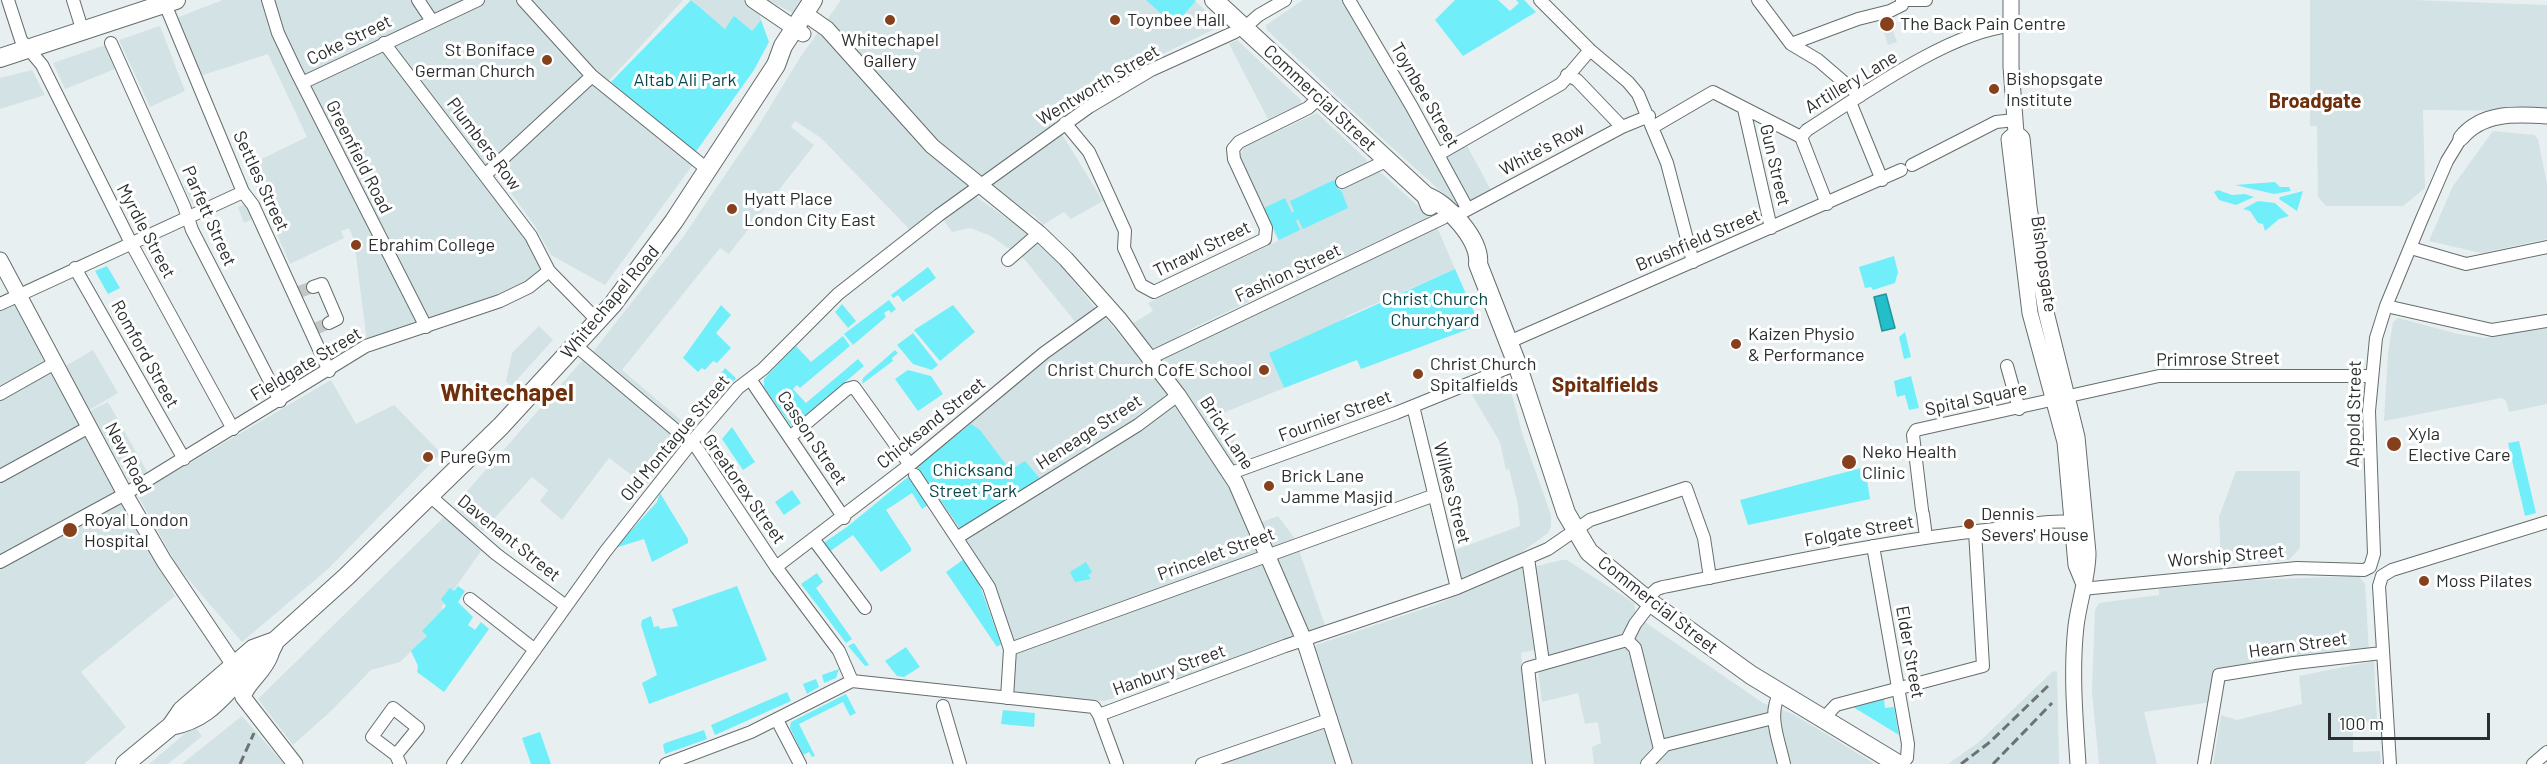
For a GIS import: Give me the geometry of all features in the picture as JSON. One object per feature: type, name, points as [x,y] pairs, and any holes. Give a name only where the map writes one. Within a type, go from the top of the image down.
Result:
[{"type":"highway","name":"Whitechapel Road","points":[[171,726],[191,722],[237,676],[253,649],[273,648],[508,418],[598,321],[649,257],[780,59],[788,56],[810,10],[826,0]]},
{"type":"highway","name":"Commercial Street","points":[[1214,0],[1426,196],[1438,200],[1455,214],[1456,235],[1470,260],[1478,264],[1517,364],[1574,530],[1589,552],[1649,601],[1780,693],[1900,764]]},
{"type":"highway","points":[[0,58],[83,32],[164,2]]},
{"type":"highway","name":"Whitechapel Road","points":[[125,764],[171,726],[182,710],[218,683],[237,676]]},
{"type":"main road","points":[[753,0],[798,31]]},
{"type":"main road","name":"Bishopsgate","points":[[2011,0],[2015,127],[2022,138],[2029,207],[2061,398],[2065,442],[2078,523],[2076,565],[2082,586]]},
{"type":"main road","name":"Brick Lane","points":[[810,10],[932,146],[1039,233],[1108,307],[1178,395],[1231,474],[1268,554],[1304,640],[1344,764]]},
{"type":"main road","points":[[2461,138],[2473,125],[2487,118],[2547,116]]},
{"type":"main road","name":"New Road","points":[[0,260],[125,494],[164,561],[295,764]]},
{"type":"main road","points":[[2078,764],[2073,666],[2082,586]]},
{"type":"main road","points":[[191,704],[198,688],[223,671],[237,676],[249,685],[266,668],[273,648]]},
{"type":"street","name":"Myrdle Street","points":[[8,0],[21,40],[42,65],[131,243],[233,429]]},
{"type":"street","points":[[73,0],[83,32]]},
{"type":"street","name":"Greenfield Road","points":[[268,0],[279,33],[302,83],[426,327]]},
{"type":"street","points":[[418,0],[432,21]]},
{"type":"street","name":"Coke Street","points":[[302,83],[478,0]]},
{"type":"street","points":[[523,0],[592,76],[707,169]]},
{"type":"street","name":"Wentworth Street","points":[[979,186],[1065,123],[1151,70],[1235,32],[1285,0]]},
{"type":"street","name":"Toynbee Street","points":[[1349,0],[1439,154],[1455,214]]},
{"type":"street","points":[[1540,0],[1590,50],[1628,81],[1651,121],[1667,162],[1693,262]]},
{"type":"street","points":[[1758,0],[1791,44],[1818,60],[1855,99],[1882,180]]},
{"type":"street","points":[[1791,44],[1839,25],[1890,11],[1902,4],[1902,0],[1926,0]]},
{"type":"street","name":"Settles Street","points":[[164,2],[243,192],[253,206],[296,293],[329,371]]},
{"type":"street","name":"Artillery Lane","points":[[1651,121],[1713,92],[1801,137],[1807,130],[1855,99],[1957,40],[1986,30],[2011,26]]},
{"type":"street","name":"Plumbers Row","points":[[384,43],[531,236],[549,271]]},
{"type":"street","name":"Parfett Street","points":[[111,44],[192,230],[280,401]]},
{"type":"street","points":[[1439,154],[1561,84],[1590,50]]},
{"type":"street","points":[[1567,75],[1577,80],[1622,127]]},
{"type":"street","points":[[485,176],[592,76]]},
{"type":"street","name":"Thrawl Street","points":[[1065,123],[1089,152],[1106,188],[1125,231],[1124,248],[1141,285],[1154,292],[1265,239],[1266,228],[1234,159],[1233,150],[1239,142],[1308,108],[1319,98]]},
{"type":"street","name":"Gun Street","points":[[1744,109],[1771,228]]},
{"type":"street","name":"White's Row","points":[[1455,214],[1622,127],[1651,121]]},
{"type":"street","name":"Brushfield Street","points":[[1509,342],[1882,180],[1996,122],[2015,127]]},
{"type":"street","points":[[1801,137],[1827,204]]},
{"type":"street","name":"Appold Street","points":[[2372,564],[2370,376],[2376,338],[2386,306],[2447,161],[2461,138]]},
{"type":"street","points":[[1342,182],[1388,160]]},
{"type":"street","name":"Old Montague Street","points":[[453,764],[566,606],[691,442],[732,394],[763,369],[838,294],[979,186]]},
{"type":"street","points":[[0,304],[243,192]]},
{"type":"street","name":"Fashion Street","points":[[1148,359],[1455,214]]},
{"type":"street","points":[[1008,260],[1039,233]]},
{"type":"street","points":[[2411,249],[2466,264],[2547,247]]},
{"type":"street","name":"Romford Street","points":[[75,268],[181,454]]},
{"type":"street","points":[[549,271],[598,321]]},
{"type":"street","name":"Fieldgate Street","points":[[0,562],[125,494],[181,454],[233,429],[366,346],[500,301],[529,287],[549,271]]},
{"type":"street","points":[[313,287],[322,284],[337,320],[329,323]]},
{"type":"street","points":[[2386,306],[2492,330],[2547,321]]},
{"type":"street","name":"Chicksand Street","points":[[776,567],[912,470],[1044,353],[1108,307]]},
{"type":"street","name":"Greatorex Street","points":[[575,345],[691,442],[709,464],[776,567],[839,651],[852,681]]},
{"type":"street","points":[[0,393],[55,363]]},
{"type":"street","name":"Fournier Street","points":[[1231,474],[1413,406],[1517,364]]},
{"type":"street","points":[[2007,366],[2019,409]]},
{"type":"street","name":"Primrose Street","points":[[2061,398],[2170,375],[2370,376]]},
{"type":"street","name":"Casson Street","points":[[750,379],[843,518]]},
{"type":"street","points":[[790,437],[850,387],[858,390],[989,586],[1010,649],[1007,698]]},
{"type":"street","name":"Heneage Street","points":[[958,537],[1138,425],[1178,395]]},
{"type":"street","name":"Spital Square","points":[[1926,537],[1913,431],[2061,398]]},
{"type":"street","name":"Wilkes Street","points":[[1413,406],[1457,588]]},
{"type":"street","points":[[0,476],[89,427]]},
{"type":"street","name":"Hanbury Street","points":[[852,681],[1094,707],[1099,715],[1304,640],[1457,588],[1558,543],[1590,520],[1686,488],[1704,538],[1710,578]]},
{"type":"street","name":"Princelet Street","points":[[1010,649],[1435,495]]},
{"type":"street","name":"Davenant Street","points":[[430,496],[489,548],[566,606]]},
{"type":"street","points":[[2390,764],[2379,586],[2382,576],[2392,570],[2547,522]]},
{"type":"street","name":"Folgate Street","points":[[1649,601],[1663,586],[1873,546],[1975,531],[2078,523]]},
{"type":"street","points":[[1824,718],[1836,705],[1983,666],[1975,531]]},
{"type":"street","points":[[814,540],[865,608]]},
{"type":"street","name":"Elder Street","points":[[1873,546],[1908,744],[1906,758],[1900,764]]},
{"type":"street","points":[[1528,558],[1543,662]]},
{"type":"street","name":"Worship Street","points":[[2082,586],[2297,568],[2364,570],[2372,564]]},
{"type":"street","points":[[470,599],[535,651]]},
{"type":"street","points":[[1539,764],[1528,668],[1627,640],[1649,601]]},
{"type":"street","points":[[1627,640],[1635,648],[1660,749]]},
{"type":"street","name":"Hearn Street","points":[[2204,764],[2219,675],[2311,660],[2382,653]]},
{"type":"street","points":[[672,763],[777,720],[852,681]]},
{"type":"street","points":[[1780,693],[1774,704],[1773,718],[1784,764]]},
{"type":"street","points":[[943,706],[960,764]]},
{"type":"street","points":[[1099,715],[1117,764]]},
{"type":"street","points":[[1647,764],[1660,749],[1773,718]]},
{"type":"street","points":[[1202,764],[1331,719]]},
{"type":"street","points":[[777,720],[800,764]]},
{"type":"street","points":[[2533,764],[2547,752]]},
{"type":"shaded area","points":[[223,0],[683,0],[604,86],[592,76],[485,175],[549,271],[529,287],[367,342],[354,240],[349,228],[341,231],[344,238],[290,264],[247,166],[307,137],[268,54],[200,76],[176,18]]},
{"type":"shaded area","points":[[692,0],[744,0],[760,15],[761,20],[752,31],[726,29],[701,11]]},
{"type":"shaded area","points":[[768,0],[803,0],[794,14]]},
{"type":"shaded area","points":[[841,0],[1194,0],[1221,24],[1219,27],[1091,88],[1052,118],[1103,201],[1071,219],[1064,212],[1043,225],[1035,216],[979,186],[914,234],[821,138],[795,121],[791,127],[814,145],[729,254],[720,248],[622,370],[688,426],[646,486],[609,458],[562,520],[540,501],[548,490],[532,477],[483,531],[474,525],[454,506],[581,362],[592,353],[683,237],[757,128],[801,56]]},
{"type":"shaded area","points":[[1303,0],[1346,0],[1397,85],[1458,203],[1454,203],[1387,143],[1267,30],[1266,25]]},
{"type":"shaded area","points":[[2310,0],[2413,0],[2547,5],[2547,111],[2423,110],[2425,188],[2403,206],[2326,206],[2318,197],[2317,126],[2310,126]]},
{"type":"shaded area","name":"The Back Pain Centre","points":[[1888,16],[1897,42],[1888,45],[1880,18]]},
{"type":"shaded area","points":[[160,26],[185,91],[150,107],[119,40]]},
{"type":"shaded area","points":[[1237,40],[1301,100],[1301,104],[1268,119],[1229,44]]},
{"type":"shaded area","points":[[105,45],[115,69],[65,89],[53,63]]},
{"type":"shaded area","points":[[32,70],[45,95],[0,109],[0,78]]},
{"type":"shaded area","points":[[586,84],[593,84],[694,163],[605,285],[551,255],[535,226],[495,171]]},
{"type":"shaded area","points":[[1317,113],[1367,160],[1366,164],[1345,186],[1379,171],[1428,215],[1427,218],[1195,327],[1155,350],[1130,325],[1153,311],[1148,303],[1278,241],[1240,157],[1244,147]]},
{"type":"shaded area","points":[[2493,131],[2534,135],[2538,139],[2547,184],[2547,239],[2481,253],[2429,241],[2453,186]]},
{"type":"shaded area","points":[[1465,142],[1493,194],[1472,204],[1467,202],[1446,158],[1447,154]]},
{"type":"shaded area","points":[[192,182],[202,203],[194,207],[184,186]]},
{"type":"shaded area","points":[[975,196],[1042,243],[1097,310],[1077,324],[1025,260],[991,236],[970,228],[952,232],[944,221]]},
{"type":"shaded area","points":[[246,204],[252,219],[244,223],[238,207]]},
{"type":"shaded area","points":[[1437,227],[1455,269],[1347,316],[1280,379],[1284,388],[1218,415],[1248,461],[1231,468],[1163,362],[1164,358]]},
{"type":"shaded area","points":[[1886,294],[1895,328],[1882,331],[1874,297]]},
{"type":"shaded area","name":"Royal London Hospital","points":[[15,300],[55,372],[93,350],[118,393],[79,416],[175,596],[81,672],[126,727],[84,764],[0,764],[0,308]]},
{"type":"shaded area","points":[[1104,316],[1171,397],[1237,498],[1299,637],[1169,682],[1104,701],[1010,693],[1014,650],[987,574],[917,467],[1015,382]]},
{"type":"shaded area","points":[[2398,318],[2458,334],[2486,338],[2547,326],[2547,404],[2509,412],[2506,401],[2502,398],[2384,421],[2388,353],[2393,322]]},
{"type":"shaded area","points":[[539,326],[553,340],[511,386],[506,381],[512,353]]},
{"type":"shaded area","points":[[1502,378],[1508,380],[1523,436],[1551,515],[1551,526],[1548,533],[1514,558],[1455,580],[1447,553],[1520,526],[1518,505],[1509,469],[1506,470],[1500,442],[1468,388]]},
{"type":"shaded area","points":[[331,380],[356,424],[394,405],[441,453],[328,569],[242,642],[178,567],[90,411],[108,402],[154,484]]},
{"type":"shaded area","points":[[2236,471],[2300,471],[2300,548],[2289,560],[2221,564],[2219,517]]},
{"type":"shaded area","points":[[445,516],[481,551],[441,608],[443,610],[422,631],[427,636],[400,662],[371,670],[332,710],[293,745],[258,699]]},
{"type":"shaded area","points":[[1278,516],[1295,539],[1326,628],[1307,635],[1259,523]]},
{"type":"shaded area","points":[[1567,560],[1634,603],[1636,616],[1763,703],[1793,714],[1875,764],[1594,764],[1592,747],[1601,743],[1598,722],[1585,724],[1578,693],[1542,702],[1537,661],[1543,657],[1533,567]]},
{"type":"shaded area","points":[[1522,567],[1534,650],[1521,653],[1533,764],[1353,764],[1313,650],[1316,645],[1435,605]]},
{"type":"shaded area","points":[[2359,576],[2365,584],[2369,651],[2304,657],[2213,672],[2211,702],[2144,712],[2157,764],[2099,764],[2092,692],[2095,610],[2099,603],[2159,595],[2159,589],[2250,580]]},
{"type":"shaded area","points":[[2374,661],[2377,721],[2353,722],[2353,752],[2380,751],[2381,764],[2213,764],[2221,715],[2237,720],[2302,704],[2299,676]]},
{"type":"shaded area","points":[[2057,671],[2059,764],[1948,764],[1979,742],[2052,672]]},
{"type":"shaded area","points":[[242,716],[284,764],[182,764],[198,751]]},
{"type":"shaded area","points":[[194,726],[202,736],[168,764],[149,764]]},
{"type":"shaded area","points":[[1328,726],[1338,764],[1220,764]]},
{"type":"green space","name":"Altab Ali Park","points":[[691,0],[725,29],[734,16],[752,31],[761,20],[769,42],[754,70],[695,153],[611,82]]},
{"type":"green space","points":[[1146,0],[1194,0],[1196,1],[1174,25]]},
{"type":"green space","points":[[1455,0],[1498,0],[1510,11],[1519,3],[1516,0],[1524,0],[1536,12],[1463,56],[1435,20]]},
{"type":"green space","points":[[1334,180],[1348,208],[1303,229],[1298,219],[1296,221],[1300,230],[1279,240],[1264,208],[1285,198],[1292,213],[1294,211],[1290,201]]},
{"type":"green space","points":[[2275,182],[2280,187],[2289,187],[2291,191],[2274,194],[2235,185]]},
{"type":"green space","points":[[2218,190],[2232,195],[2245,194],[2254,197],[2236,205],[2219,200],[2214,192]]},
{"type":"green space","points":[[2303,191],[2297,211],[2279,199],[2280,197]]},
{"type":"green space","points":[[2258,201],[2275,203],[2289,216],[2279,219],[2265,231],[2263,224],[2258,223],[2250,211],[2243,209]]},
{"type":"green space","points":[[1894,256],[1898,272],[1895,283],[1873,290],[1871,287],[1865,288],[1859,267]]},
{"type":"green space","points":[[107,266],[120,288],[108,294],[95,271]]},
{"type":"green space","points":[[928,267],[936,278],[903,302],[898,295],[893,298],[891,295]]},
{"type":"green space","name":"Christ Church Churchyard","points":[[1455,269],[1479,323],[1477,326],[1361,369],[1357,360],[1284,388],[1269,353]]},
{"type":"green space","points":[[889,300],[896,309],[891,313],[889,310],[884,313],[886,317],[853,345],[844,334]]},
{"type":"green space","points":[[842,304],[856,321],[848,328],[835,312]]},
{"type":"green space","points":[[721,305],[731,315],[716,333],[731,348],[717,363],[713,361],[705,370],[702,368],[698,372],[683,358]]},
{"type":"green space","points":[[953,305],[975,332],[940,361],[914,330]]},
{"type":"green space","points":[[1905,332],[1911,357],[1904,359],[1899,337]]},
{"type":"green space","points":[[913,333],[938,365],[932,370],[913,364],[897,345]]},
{"type":"green space","points":[[843,336],[850,346],[800,388],[797,385],[793,389],[806,403],[858,359],[864,366],[792,427],[764,387],[764,379],[796,346],[811,362]]},
{"type":"green space","points":[[895,350],[898,353],[892,358],[893,361],[862,384],[863,378]]},
{"type":"green space","points":[[725,368],[736,378],[724,392],[714,383]]},
{"type":"green space","points":[[908,370],[931,376],[943,394],[918,411],[895,379]]},
{"type":"green space","points":[[1911,376],[1919,408],[1909,410],[1905,395],[1897,397],[1894,381]]},
{"type":"green space","name":"Chicksand Street Park","points":[[971,424],[980,430],[1010,470],[1025,461],[1042,481],[962,531],[917,467]]},
{"type":"green space","points":[[732,427],[755,462],[743,470],[722,439]]},
{"type":"green space","points":[[2519,441],[2536,513],[2525,516],[2508,443]]},
{"type":"green space","points":[[1865,467],[1870,499],[1748,525],[1740,500]]},
{"type":"green space","points":[[908,477],[928,505],[922,509],[912,493],[886,510],[911,551],[881,572],[853,535],[829,552],[822,544],[847,527]]},
{"type":"green space","points":[[792,490],[801,503],[784,515],[775,502]]},
{"type":"green space","points":[[660,493],[688,539],[688,543],[652,562],[644,539],[615,548],[657,502]]},
{"type":"green space","points":[[964,559],[979,583],[1001,644],[997,647],[946,572]]},
{"type":"green space","points":[[1086,562],[1092,572],[1088,575],[1091,579],[1075,582],[1070,572]]},
{"type":"green space","points":[[817,573],[823,582],[816,588],[852,639],[846,643],[801,584]]},
{"type":"green space","points":[[458,586],[465,591],[458,602],[473,617],[468,625],[475,630],[481,622],[489,629],[444,692],[417,672],[418,666],[411,651],[427,636],[422,631],[446,606],[441,599],[450,588],[454,591]]},
{"type":"green space","points":[[737,586],[767,660],[649,704],[642,683],[657,675],[641,625],[642,620],[651,616],[654,627],[659,626],[660,629],[678,626],[672,609]]},
{"type":"green space","points":[[854,643],[870,665],[865,666],[848,646]]},
{"type":"green space","points":[[906,647],[920,667],[904,677],[897,676],[885,661]]},
{"type":"green space","points":[[839,669],[836,678],[824,683],[822,675]]},
{"type":"green space","points":[[816,679],[819,687],[807,694],[803,684]]},
{"type":"green space","points":[[787,692],[791,701],[715,735],[711,725]]},
{"type":"green space","points":[[846,694],[856,713],[850,716],[843,702],[799,724],[815,756],[812,757],[809,752],[803,755],[790,728],[791,722]]},
{"type":"green space","points":[[1884,699],[1885,708],[1894,707],[1899,735],[1853,707]]},
{"type":"green space","points":[[1003,710],[1035,713],[1034,727],[1001,724]]},
{"type":"green space","points":[[704,730],[707,739],[665,754],[663,745],[665,743]]},
{"type":"green space","points":[[540,732],[551,764],[531,764],[522,738]]},
{"type":"tunnel","points":[[299,292],[313,287]]},
{"type":"tunnel","points":[[315,329],[329,323]]},
{"type":"railway","points":[[1961,764],[1990,742],[2050,684]]},
{"type":"railway","points":[[1993,764],[2052,703]]},
{"type":"railway","points":[[240,764],[254,733]]},
{"type":"place","name":"Whitechapel Gallery","points":[[890,20]]},
{"type":"place","name":"Toynbee Hall","points":[[1115,20]]},
{"type":"place","name":"The Back Pain Centre","points":[[1887,24]]},
{"type":"place","name":"St Boniface German Church","points":[[547,60]]},
{"type":"place","name":"Bishopsgate Institute","points":[[1994,89]]},
{"type":"place","name":"Hyatt Place London City East","points":[[732,209]]},
{"type":"place","name":"Ebrahim College","points":[[356,245]]},
{"type":"place","name":"Kaizen Physio & Performance","points":[[1736,344]]},
{"type":"place","name":"Christ Church CofE School","points":[[1264,370]]},
{"type":"place","name":"Christ Church Spitalfields","points":[[1418,374]]},
{"type":"place","name":"Xyla Elective Care","points":[[2394,444]]},
{"type":"place","name":"PureGym","points":[[428,457]]},
{"type":"place","name":"Neko Health Clinic","points":[[1849,462]]},
{"type":"place","name":"Brick Lane Jamme Masjid","points":[[1269,486]]},
{"type":"place","name":"Dennis Severs' House","points":[[1969,524]]},
{"type":"place","name":"Royal London Hospital","points":[[70,530]]},
{"type":"place","name":"Moss Pilates","points":[[2424,581]]},
{"type":"district","name":"Broadgate","points":[[2315,101]]},
{"type":"district","name":"Spitalfields","points":[[1605,385]]},
{"type":"district","name":"Whitechapel","points":[[507,393]]}]
